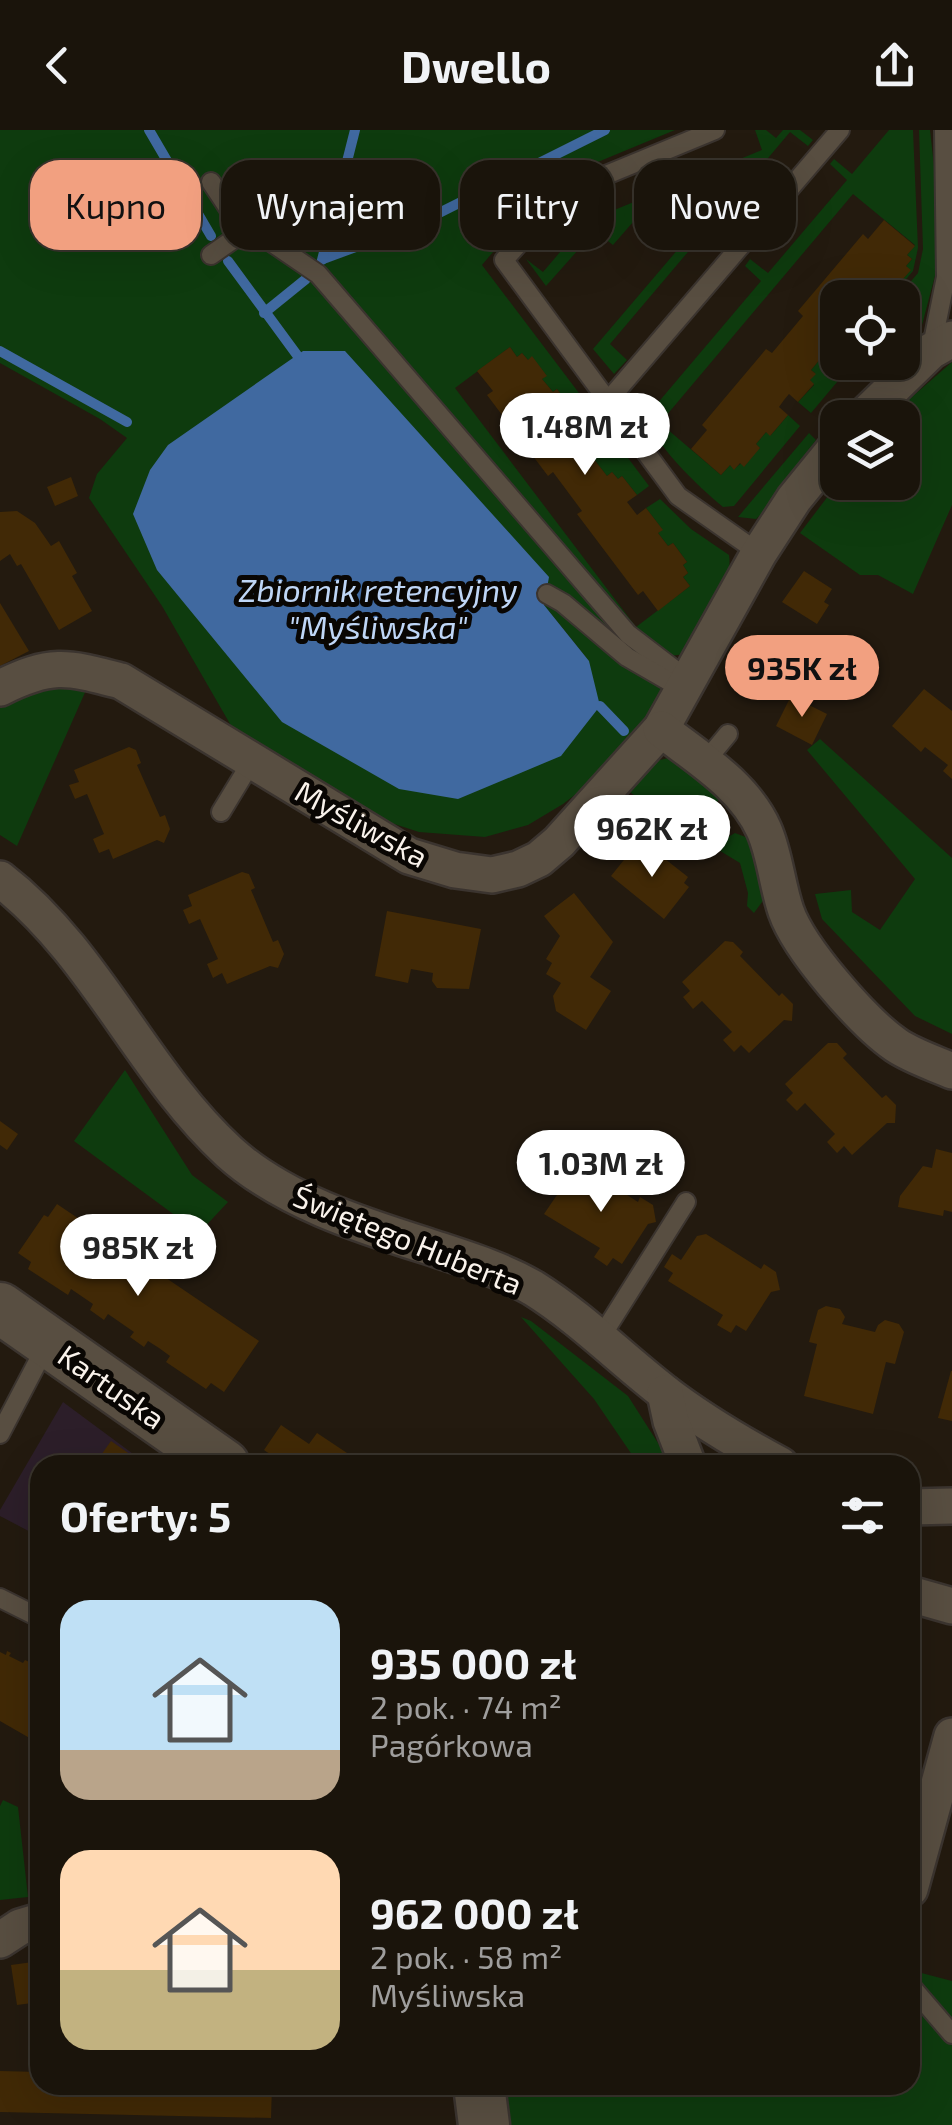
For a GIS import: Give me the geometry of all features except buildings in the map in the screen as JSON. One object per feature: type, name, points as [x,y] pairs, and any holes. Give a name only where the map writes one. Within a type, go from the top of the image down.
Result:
[{"type":"street","points":[[881,400],[941,345]]},
{"type":"street","name":"Myśliwska","points":[[0,688],[33,671],[67,667],[121,680],[409,856],[455,870],[492,875],[518,869],[539,859],[559,842],[661,729],[759,553],[820,467]]},
{"type":"street","points":[[661,729],[744,798],[764,830],[786,914],[802,945],[866,1018],[898,1046],[952,1070]]},
{"type":"street","name":"Świętego Huberta","points":[[0,879],[53,929],[101,986],[176,1093],[230,1152],[280,1188],[376,1230],[485,1266],[532,1288],[600,1337],[665,1393],[764,1455]]},
{"type":"street","name":"Kartuska","points":[[0,1308],[210,1455]]},
{"type":"street","points":[[665,1393],[670,1421],[684,1455]]},
{"type":"street","points":[[920,1507],[952,1506]]},
{"type":"street","points":[[920,1597],[952,1606]]},
{"type":"street","points":[[920,1853],[952,1736]]},
{"type":"street","points":[[0,1940],[30,1924]]},
{"type":"street","points":[[480,2095],[484,2125]]},
{"type":"lane","points":[[715,130],[565,192],[504,260],[678,496],[759,553]]},
{"type":"lane","points":[[607,402],[840,130]]},
{"type":"lane","points":[[941,345],[946,277],[944,130]]},
{"type":"lane","points":[[211,182],[221,197]]},
{"type":"lane","points":[[211,256],[221,249]]},
{"type":"lane","points":[[282,250],[325,280],[628,634],[679,672],[688,684]]},
{"type":"lane","points":[[547,594],[627,658],[688,684]]},
{"type":"lane","points":[[704,763],[728,734]]},
{"type":"lane","points":[[221,812],[252,762]]},
{"type":"lane","points":[[600,1337],[686,1202]]},
{"type":"lane","name":"Kartuska","points":[[0,1434],[48,1341]]},
{"type":"lane","points":[[0,1598],[30,1613]]},
{"type":"lane","points":[[920,1997],[952,2034]]},
{"type":"shaded area","points":[[63,1402],[135,1455],[32,1455]]},
{"type":"shaded area","points":[[30,1459],[30,1532],[0,1516]]},
{"type":"green space","points":[[0,130],[675,130],[603,160],[460,160],[460,250],[495,250],[482,265],[585,401],[573,410],[557,389],[553,392],[542,379],[546,375],[532,357],[528,360],[522,353],[517,357],[510,347],[455,388],[636,627],[690,586],[683,577],[688,573],[683,565],[687,562],[673,543],[668,546],[658,533],[662,529],[646,508],[660,499],[691,529],[729,555],[727,580],[687,654],[669,656],[635,628],[342,291],[659,668],[617,643],[547,588],[303,351],[589,661],[544,605],[545,598],[668,690],[651,720],[602,774],[528,825],[485,837],[419,832],[376,818],[237,736],[162,606],[89,498],[97,474],[127,438],[0,363]]},
{"type":"green space","points":[[755,130],[766,130],[776,138],[783,130],[800,130],[813,140],[808,146],[790,132],[766,160],[737,160],[762,150]]},
{"type":"green space","points":[[889,130],[913,130],[918,248],[913,271],[902,280],[910,270],[906,266],[912,259],[907,255],[915,245],[853,194],[660,423],[721,475],[730,465],[734,469],[760,448],[756,444],[766,432],[771,435],[788,415],[800,426],[734,506],[723,507],[666,450],[645,410],[651,402],[656,405],[761,281],[745,266],[750,259],[768,273],[788,250],[796,250],[796,240],[847,180],[830,164],[834,159],[852,174]]},
{"type":"green space","points":[[919,130],[930,130],[936,184],[936,272],[920,332],[920,280],[912,280],[918,273],[923,249]]},
{"type":"green space","points":[[634,202],[634,221],[614,244],[614,210]]},
{"type":"green space","points":[[562,250],[578,250],[546,286],[526,259],[543,272]]},
{"type":"green space","points":[[677,250],[690,250],[610,344],[627,360],[614,374],[593,349]]},
{"type":"green space","points":[[820,359],[820,380],[839,380],[811,413],[798,402],[814,385],[810,380],[815,373],[811,370]]},
{"type":"green space","points":[[952,362],[952,505],[913,594],[878,575],[860,575],[800,533],[825,500],[920,500],[920,400],[908,400]]},
{"type":"green space","points":[[595,414],[649,486],[637,495],[622,476],[618,479],[612,472],[607,476],[593,458],[598,453],[593,446],[597,442],[583,424]]},
{"type":"green space","points":[[809,433],[816,440],[773,501],[756,519],[738,517]]},
{"type":"green space","points":[[50,687],[87,688],[17,846],[0,835],[0,704]]},
{"type":"green space","points":[[820,739],[952,858],[952,1034],[915,1016],[822,919],[815,894],[851,890],[852,912],[880,930],[915,879],[807,750]]},
{"type":"green space","points":[[672,757],[724,794],[678,824],[658,805],[654,810],[626,789],[652,762]]},
{"type":"green space","points":[[735,833],[756,841],[767,895],[754,913],[747,906],[748,893],[740,863],[712,846]]},
{"type":"green space","points":[[125,1070],[192,1175],[228,1202],[199,1233],[74,1141]]},
{"type":"green space","points":[[521,1317],[628,1396],[666,1455],[632,1455],[594,1399]]},
{"type":"green space","points":[[3,1800],[18,1807],[28,1897],[0,1900]]},
{"type":"green space","points":[[920,1973],[952,1981],[952,2125],[509,2125],[505,2095],[920,2095]]},
{"type":"water","name":"Zbiornik retencyjny \"Myśliwska\"","points":[[303,351],[345,351],[549,577],[544,605],[589,661],[600,706],[561,756],[458,799],[399,789],[282,722],[157,570],[133,514],[150,470],[168,445]]},
{"type":"waterway","points":[[149,130],[211,236]]},
{"type":"waterway","points":[[322,260],[355,130]]},
{"type":"waterway","points":[[323,259],[413,226],[605,130]]},
{"type":"waterway","points":[[228,261],[297,355]]},
{"type":"waterway","points":[[264,313],[306,279]]},
{"type":"waterway","points":[[0,351],[127,422]]},
{"type":"waterway","points":[[600,706],[624,731]]}]
